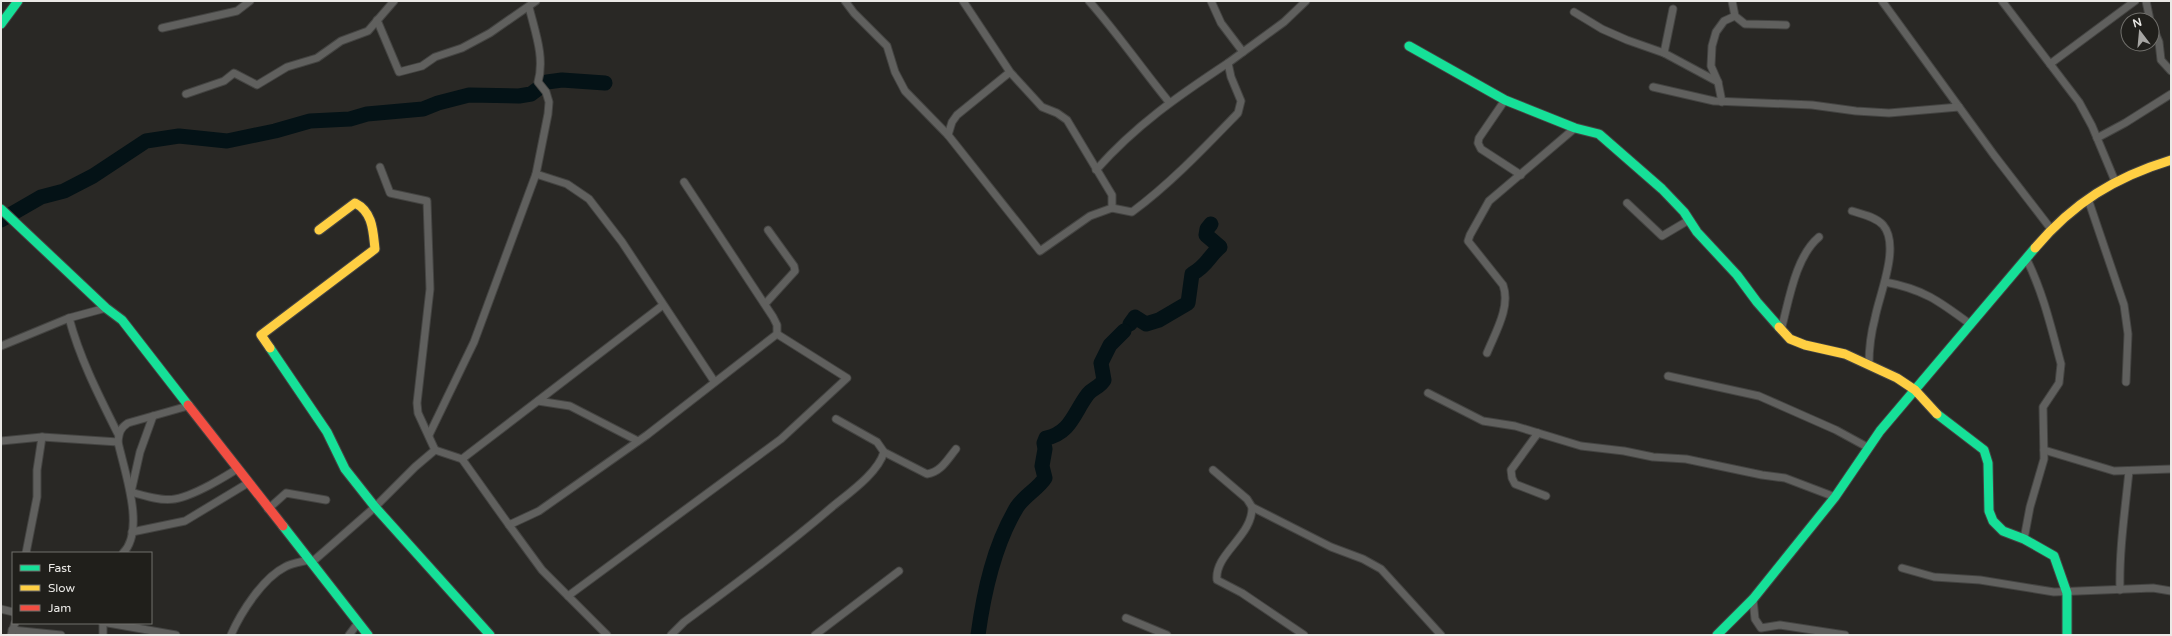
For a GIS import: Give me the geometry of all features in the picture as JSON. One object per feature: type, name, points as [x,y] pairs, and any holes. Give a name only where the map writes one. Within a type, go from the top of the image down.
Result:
[{"type":"street","points":[[1,24],[18,1]]},
{"type":"street","points":[[162,28],[237,11],[250,1]]},
{"type":"street","points":[[186,94],[224,81],[234,74],[257,85],[287,67],[307,63],[317,58],[340,41],[368,31],[394,1]]},
{"type":"street","points":[[377,20],[399,72],[422,66],[435,57],[462,48],[490,33],[536,1]]},
{"type":"street","points":[[846,1],[854,12],[887,46],[895,72],[905,90],[948,135],[1040,251],[1090,216],[1112,208],[1132,212],[1174,179],[1238,113],[1241,101],[1231,77],[1228,63]]},
{"type":"street","points":[[963,1],[1010,72],[1042,107],[1057,113],[1066,120],[1112,195],[1112,208]]},
{"type":"street","points":[[1089,1],[1118,34],[1148,77],[1169,102]]},
{"type":"street","points":[[1211,1],[1222,23],[1243,52]]},
{"type":"street","points":[[1096,170],[1117,146],[1169,102],[1228,63],[1284,22],[1306,1]]},
{"type":"street","points":[[1732,1],[1735,16],[1745,24],[1786,25]]},
{"type":"street","points":[[1882,1],[1959,107],[2051,229]]},
{"type":"street","points":[[2002,1],[2079,102],[2097,138],[2115,181]]},
{"type":"street","points":[[2050,64],[2136,1]]},
{"type":"street","points":[[2146,1],[2148,12]]},
{"type":"street","points":[[429,435],[474,342],[536,174],[548,114],[546,92],[538,82],[542,68],[540,51],[529,7]]},
{"type":"street","points":[[1664,53],[1673,9]]},
{"type":"street","points":[[1574,12],[1608,32],[1646,48],[1664,53],[1718,82]]},
{"type":"street","points":[[1722,102],[1718,82],[1712,66],[1712,46],[1716,32],[1724,20],[1735,16]]},
{"type":"street","points":[[1409,46],[1504,100],[1575,128],[1599,134],[1623,153],[1662,189],[1790,339],[1805,345],[1845,354],[1897,378],[1915,390],[1932,410],[1951,426],[1984,450],[1988,463],[1988,511],[1993,521],[2003,531],[2024,539],[2054,556],[2067,593],[2067,635]]},
{"type":"street","points":[[2160,51],[2161,60],[2171,71]]},
{"type":"street","points":[[948,135],[952,122],[957,115],[1010,72]]},
{"type":"street","points":[[1653,87],[1685,96],[1722,102],[1812,105],[1889,113],[1959,107]]},
{"type":"street","points":[[2097,138],[2125,123],[2171,94]]},
{"type":"street","points":[[1504,100],[1479,138],[1478,143],[1481,149],[1521,175]]},
{"type":"street","points":[[1487,353],[1503,313],[1506,293],[1503,285],[1468,241],[1475,224],[1488,201],[1521,175],[1575,128]]},
{"type":"street","points":[[1717,635],[1753,599],[1835,497],[1869,448],[1915,390],[2051,229],[2088,199],[2115,181],[2132,173],[2171,160]]},
{"type":"street","points":[[380,168],[390,193],[426,201],[430,289],[417,403],[418,413],[435,450],[462,459],[542,570],[607,635]]},
{"type":"street","points":[[536,174],[567,184],[589,199],[622,242],[714,381]]},
{"type":"street","points":[[684,182],[765,304],[777,325],[777,334]]},
{"type":"street","points":[[2088,199],[2124,305],[2128,334],[2126,382]]},
{"type":"street","points":[[319,230],[355,203],[363,205],[368,213],[373,228],[375,249],[261,335],[327,432],[345,469],[375,507],[490,635]]},
{"type":"street","points":[[1626,204],[1662,236],[1689,220]]},
{"type":"street","points":[[1,209],[106,308],[122,320],[268,509],[368,635]]},
{"type":"street","points":[[1852,211],[1874,219],[1883,225],[1890,245],[1885,282],[1875,316],[1869,348],[1869,364]]},
{"type":"street","points":[[765,304],[795,271],[794,266],[768,230]]},
{"type":"street","points":[[1781,330],[1794,278],[1811,244],[1819,237]]},
{"type":"street","points":[[2024,539],[2030,507],[2044,459],[2043,408],[2058,383],[2061,364],[2047,306],[2039,284],[2026,258]]},
{"type":"street","points":[[1885,282],[1905,286],[1924,293],[1939,301],[1970,324]]},
{"type":"street","points":[[462,459],[663,305]]},
{"type":"street","points":[[1,346],[69,318],[106,308]]},
{"type":"street","points":[[69,318],[76,345],[91,380],[118,434],[118,442],[131,492],[132,532],[124,552]]},
{"type":"street","points":[[509,525],[539,511],[638,441],[679,411],[714,381],[777,334]]},
{"type":"street","points":[[568,596],[775,443],[847,378],[777,334]]},
{"type":"street","points":[[1668,376],[1759,396],[1836,430],[1869,448]]},
{"type":"street","points":[[1428,393],[1483,421],[1515,426],[1581,446],[1624,451],[1653,457],[1694,460],[1762,475],[1785,478],[1835,497]]},
{"type":"street","points":[[538,401],[570,406],[638,441]]},
{"type":"street","points":[[118,434],[122,427],[128,423],[188,406]]},
{"type":"street","points":[[131,492],[140,452],[153,416]]},
{"type":"street","points":[[836,419],[877,442],[884,452],[927,474],[934,473],[940,468],[956,449]]},
{"type":"street","points":[[1538,433],[1511,470],[1512,478],[1515,484],[1546,496]]},
{"type":"street","points":[[1,441],[42,437],[118,442]]},
{"type":"street","points":[[26,552],[37,497],[37,470],[42,437]]},
{"type":"street","points":[[231,635],[252,598],[264,582],[284,567],[310,562],[375,507],[415,467],[435,450]]},
{"type":"street","points":[[2044,450],[2088,465],[2114,471],[2171,469]]},
{"type":"street","points":[[671,635],[684,622],[788,545],[865,480],[882,458],[884,452]]},
{"type":"street","points":[[131,492],[155,499],[172,500],[189,497],[237,469]]},
{"type":"street","points":[[1213,470],[1247,499],[1252,507],[1331,547],[1363,559],[1382,569],[1441,635]]},
{"type":"street","points":[[2120,590],[2119,555],[2125,521],[2128,471]]},
{"type":"street","points":[[132,532],[184,520],[248,483]]},
{"type":"street","points":[[268,509],[286,493],[326,500]]},
{"type":"street","points":[[1252,507],[1249,525],[1220,564],[1216,573],[1218,580],[1242,593],[1304,635]]},
{"type":"street","points":[[1902,568],[1934,577],[1980,580],[2067,593],[2153,588],[2171,591]]},
{"type":"street","points":[[815,635],[899,571]]},
{"type":"street","points":[[1753,599],[1755,619],[1761,628],[1780,625],[1845,635]]},
{"type":"street","points":[[1,609],[12,612]]},
{"type":"street","points":[[1126,618],[1167,635]]},
{"type":"street","points":[[349,635],[358,623]]},
{"type":"street","points":[[103,624],[103,635]]},
{"type":"street","points":[[112,624],[143,632],[176,635]]},
{"type":"street","points":[[12,633],[61,635]]},
{"type":"waterway","points":[[1,220],[41,197],[64,191],[93,176],[146,141],[179,136],[227,141],[275,131],[310,121],[350,119],[367,114],[423,109],[438,103],[469,95],[519,96],[531,94],[547,82],[562,80],[605,83]]},
{"type":"waterway","points":[[1130,324],[1135,317],[1146,324],[1159,320],[1188,303],[1192,274],[1205,264],[1220,247],[1206,235],[1207,229],[1211,224]]},
{"type":"waterway","points":[[978,635],[987,585],[1002,537],[1017,507],[1045,478],[1042,466],[1045,449],[1044,443],[1046,438],[1061,432],[1067,427],[1088,394],[1104,380],[1101,363],[1110,345],[1124,331]]},
{"type":"traffic: fast","points":[[1,24],[18,1]]},
{"type":"traffic: fast","points":[[1409,46],[1505,100],[1575,128],[1599,134],[1662,189],[1684,212],[1697,232],[1737,275],[1757,302],[1779,327]]},
{"type":"traffic: fast","points":[[1,209],[106,308],[122,320],[188,405]]},
{"type":"traffic: fast","points":[[1717,635],[1753,599],[1835,497],[1880,431],[2035,248]]},
{"type":"traffic: fast","points":[[270,348],[327,432],[345,469],[375,507],[490,635]]},
{"type":"traffic: fast","points":[[1937,414],[1984,450],[1988,463],[1989,511],[1993,521],[2003,531],[2024,539],[2054,556],[2067,593],[2067,635]]},
{"type":"traffic: fast","points":[[283,526],[368,635]]},
{"type":"traffic: slow","points":[[2035,248],[2064,218],[2096,194],[2113,183],[2171,160]]},
{"type":"traffic: slow","points":[[270,348],[261,335],[375,249],[373,229],[369,217],[365,211],[355,203],[319,230]]},
{"type":"traffic: slow","points":[[1779,327],[1790,339],[1805,345],[1845,354],[1897,378],[1915,390],[1937,414]]},
{"type":"traffic: jam","points":[[188,405],[283,526]]}]
